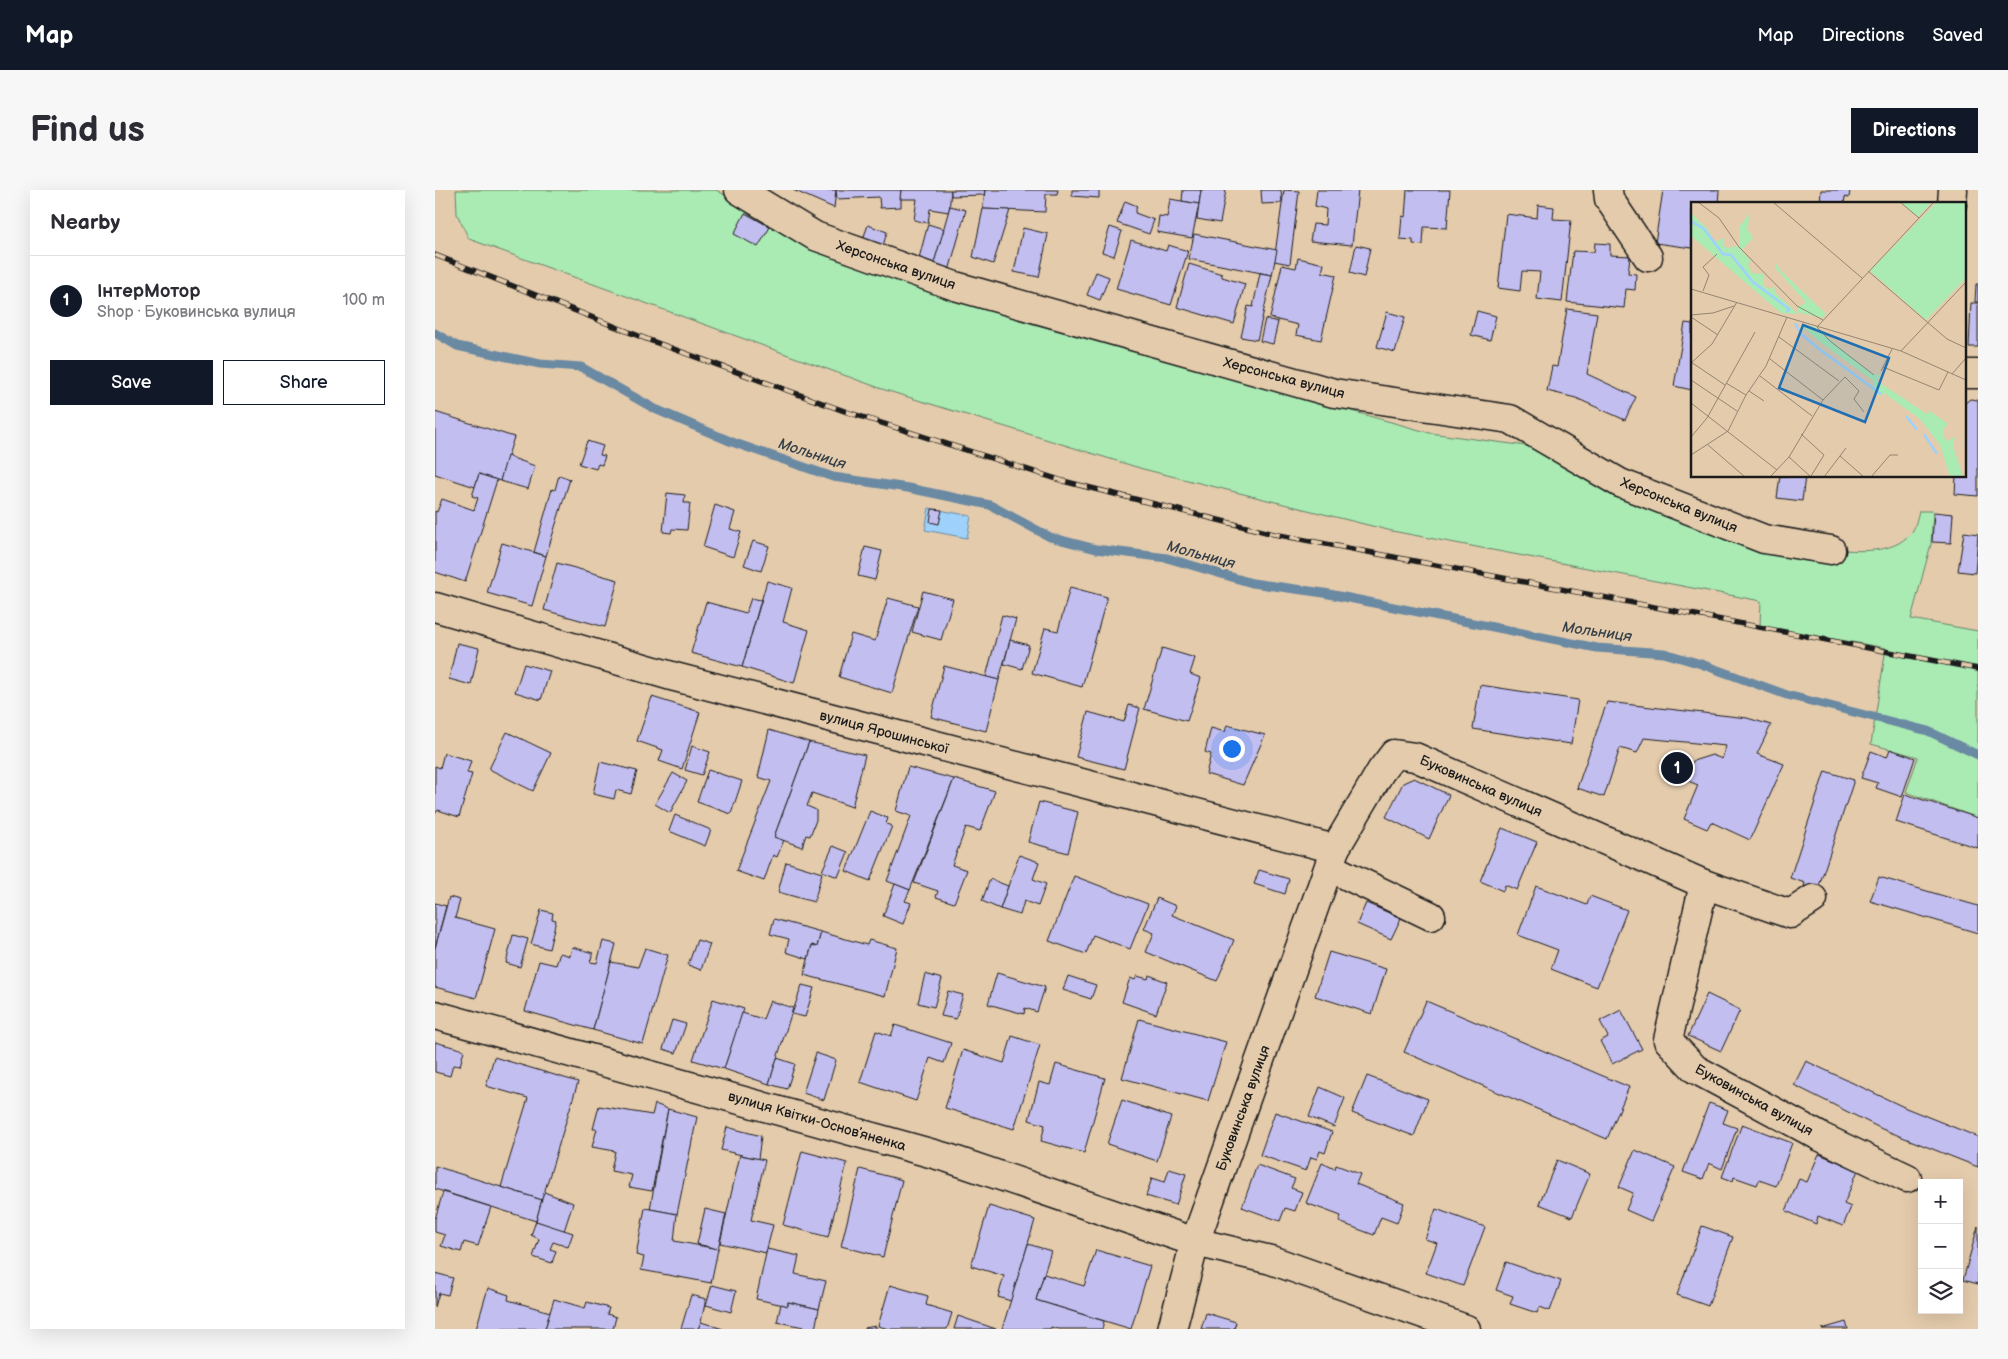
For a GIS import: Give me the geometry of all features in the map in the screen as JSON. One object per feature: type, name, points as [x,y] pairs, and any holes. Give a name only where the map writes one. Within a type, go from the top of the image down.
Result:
[{"type":"street","name":"Херсонська вулиця","points":[[739,190],[815,236],[955,286],[1335,393],[1510,419],[1620,483],[1764,539],[1831,550]]},
{"type":"street","points":[[1607,190],[1609,199],[1649,257]]},
{"type":"street","points":[[1965,374],[1978,374]]},
{"type":"street","name":"вулиця Ярошинської","points":[[435,607],[675,677],[1332,858],[1431,916]]},
{"type":"street","name":"Буковинська вулиця","points":[[1172,1329],[1195,1242],[1332,858],[1381,771],[1394,754],[1415,757],[1704,884],[1668,1040],[1695,1069],[1821,1137],[1907,1178]]},
{"type":"street","points":[[1704,884],[1790,914],[1813,899]]},
{"type":"street","name":"вулиця Квітки-Основʼяненка","points":[[435,1015],[948,1158],[1195,1242],[1271,1260],[1466,1329]]},
{"type":"green space","points":[[456,190],[716,190],[831,257],[1048,326],[1430,433],[1534,447],[1832,549],[1863,551],[1895,545],[1912,531],[1919,511],[1933,511],[1931,544],[1911,619],[1978,631],[1978,818],[1906,792],[1918,757],[1871,744],[1886,648],[1760,626],[1761,601],[1392,531],[1143,469],[885,390],[469,239],[457,214]]},
{"type":"water","points":[[929,508],[971,516],[967,538],[925,530]]},
{"type":"building","points":[[793,190],[836,190],[834,208]]},
{"type":"building","points":[[836,190],[901,190],[901,207],[880,208],[879,197],[837,199]]},
{"type":"building","points":[[901,190],[951,190],[949,212],[930,209],[928,223],[914,220],[917,199],[900,199]]},
{"type":"building","points":[[951,190],[985,190],[984,195],[951,196]]},
{"type":"building","points":[[985,190],[1058,190],[1057,194],[1046,194],[1045,212],[983,209]]},
{"type":"building","points":[[1072,190],[1099,190],[1099,198],[1072,196]]},
{"type":"building","points":[[1183,190],[1201,190],[1199,204],[1182,201]]},
{"type":"building","points":[[1201,190],[1226,190],[1220,223],[1197,219]]},
{"type":"building","points":[[1261,190],[1281,190],[1282,203],[1262,204]]},
{"type":"building","points":[[1284,190],[1299,191],[1290,264],[1274,261]]},
{"type":"building","points":[[1317,190],[1358,190],[1352,245],[1310,241],[1313,224],[1325,225],[1326,209],[1315,206]]},
{"type":"building","points":[[1407,190],[1450,190],[1447,228],[1424,227],[1423,245],[1413,244],[1413,240],[1400,239],[1402,216],[1405,217]]},
{"type":"building","points":[[1663,190],[1719,190],[1718,202],[1691,202],[1691,248],[1655,243]]},
{"type":"building","points":[[1821,190],[1850,190],[1849,198],[1845,197],[1844,202],[1820,202]]},
{"type":"building","points":[[1170,199],[1199,204],[1192,238],[1157,232],[1159,216],[1167,217]]},
{"type":"building","points":[[1125,201],[1137,206],[1135,213],[1154,220],[1149,234],[1117,223]]},
{"type":"building","points":[[1538,205],[1554,207],[1553,219],[1571,220],[1562,302],[1537,299],[1540,272],[1522,271],[1520,291],[1498,288],[1506,214],[1537,218]]},
{"type":"building","points":[[950,206],[966,210],[949,271],[933,266]]},
{"type":"building","points":[[983,209],[1010,210],[993,264],[973,257]]},
{"type":"building","points":[[745,213],[770,227],[758,247],[734,234]]},
{"type":"building","points":[[928,224],[944,229],[933,266],[918,262]]},
{"type":"building","points":[[868,225],[887,232],[883,246],[863,239]]},
{"type":"building","points":[[1110,227],[1122,231],[1114,256],[1102,252]]},
{"type":"building","points":[[1023,228],[1048,234],[1039,277],[1014,272]]},
{"type":"building","points":[[1194,234],[1277,250],[1272,275],[1189,259]]},
{"type":"building","points":[[1131,240],[1166,251],[1168,245],[1188,251],[1171,305],[1116,289]]},
{"type":"building","points":[[1595,243],[1610,244],[1610,255],[1630,256],[1628,273],[1636,274],[1635,290],[1626,289],[1624,308],[1567,302],[1573,251],[1594,252]]},
{"type":"building","points":[[1356,245],[1370,248],[1364,277],[1350,273]]},
{"type":"building","points":[[1298,258],[1324,264],[1322,272],[1336,275],[1321,340],[1296,335],[1298,325],[1270,318],[1282,265],[1296,268]]},
{"type":"building","points":[[1189,264],[1222,274],[1222,277],[1245,284],[1234,324],[1177,307]]},
{"type":"building","points":[[1096,272],[1109,277],[1100,300],[1087,295]]},
{"type":"building","points":[[1260,273],[1272,275],[1257,340],[1241,337],[1248,306],[1253,307]]},
{"type":"building","points":[[1976,284],[1978,284],[1978,302],[1975,302]]},
{"type":"building","points":[[1971,303],[1978,303],[1978,347],[1969,347]]},
{"type":"building","points":[[1567,309],[1597,313],[1587,374],[1636,397],[1625,420],[1576,398],[1547,391],[1552,366],[1557,367]]},
{"type":"building","points":[[1477,311],[1496,316],[1490,340],[1471,335]]},
{"type":"building","points":[[1387,312],[1405,317],[1395,352],[1377,347]]},
{"type":"building","points":[[1265,319],[1278,322],[1273,344],[1260,341]]},
{"type":"building","points":[[1685,323],[1691,324],[1691,390],[1674,386]]},
{"type":"building","points":[[1970,399],[1978,400],[1978,496],[1955,494],[1956,478],[1965,478],[1965,403]]},
{"type":"building","points":[[435,412],[514,437],[500,481],[479,474],[475,487],[435,474]]},
{"type":"building","points":[[587,441],[603,446],[600,455],[605,456],[602,465],[598,464],[596,469],[579,464]]},
{"type":"building","points":[[507,456],[535,466],[528,489],[500,481]]},
{"type":"building","points":[[479,474],[497,480],[465,582],[435,572],[435,511],[437,512],[442,499],[474,510],[478,498],[472,496]]},
{"type":"building","points":[[559,475],[570,479],[546,556],[534,552],[552,489],[555,490]]},
{"type":"building","points":[[1780,478],[1805,478],[1802,501],[1777,498]]},
{"type":"building","points":[[667,493],[685,495],[684,503],[690,503],[687,530],[672,529],[671,533],[663,532]]},
{"type":"building","points":[[715,505],[735,512],[730,529],[741,532],[733,557],[703,547]]},
{"type":"building","points":[[932,509],[942,510],[939,524],[930,522]]},
{"type":"building","points":[[1934,512],[1953,514],[1951,543],[1932,542]]},
{"type":"building","points":[[1964,532],[1978,534],[1975,573],[1958,571]]},
{"type":"building","points":[[753,541],[769,546],[761,571],[744,565]]},
{"type":"building","points":[[502,543],[546,556],[532,606],[487,593]]},
{"type":"building","points":[[865,547],[882,551],[875,580],[858,576]]},
{"type":"building","points":[[557,563],[618,580],[605,627],[544,610]]},
{"type":"building","points":[[767,581],[792,588],[783,622],[809,630],[794,683],[742,667]]},
{"type":"building","points":[[1070,587],[1107,597],[1082,687],[1032,673],[1045,628],[1058,631]]},
{"type":"building","points":[[923,591],[953,599],[941,640],[912,632]]},
{"type":"building","points":[[751,598],[761,600],[742,667],[691,653],[706,602],[746,613]]},
{"type":"building","points":[[888,598],[918,606],[892,693],[839,677],[851,634],[875,641]]},
{"type":"building","points":[[1002,615],[1016,619],[999,680],[986,677]]},
{"type":"building","points":[[1010,640],[1029,645],[1022,669],[1004,664]]},
{"type":"building","points":[[457,643],[479,648],[471,685],[449,679]]},
{"type":"building","points":[[1162,648],[1195,658],[1190,674],[1201,678],[1187,721],[1144,709]]},
{"type":"building","points":[[524,664],[550,671],[541,700],[515,692]]},
{"type":"building","points":[[944,666],[999,680],[986,731],[931,717]]},
{"type":"building","points":[[1480,685],[1578,700],[1571,744],[1473,729]]},
{"type":"building","points":[[652,697],[700,712],[682,769],[659,761],[663,750],[637,741]]},
{"type":"building","points":[[1607,702],[1747,718],[1771,725],[1757,754],[1784,764],[1750,840],[1711,822],[1707,829],[1684,819],[1698,785],[1683,779],[1693,761],[1712,755],[1722,759],[1726,746],[1644,738],[1637,753],[1620,748],[1604,797],[1577,788]]},
{"type":"building","points":[[1129,705],[1140,708],[1124,769],[1076,757],[1088,712],[1124,722]]},
{"type":"building","points":[[1227,725],[1265,735],[1243,785],[1206,774],[1211,754],[1205,752],[1211,728],[1225,732]]},
{"type":"building","points":[[769,730],[809,742],[774,837],[784,840],[777,857],[773,855],[764,881],[736,871],[771,781],[758,777]]},
{"type":"building","points":[[507,732],[551,753],[533,791],[489,769]]},
{"type":"building","points":[[809,742],[865,755],[852,807],[812,793],[807,806],[816,810],[816,820],[810,836],[806,835],[802,847],[774,837]]},
{"type":"building","points":[[692,746],[710,752],[702,775],[685,770]]},
{"type":"building","points":[[1890,749],[1915,758],[1902,797],[1876,788],[1878,783],[1861,778],[1871,751],[1887,757]]},
{"type":"building","points":[[444,753],[471,761],[467,773],[472,774],[459,817],[438,810],[435,814],[435,766],[440,768]]},
{"type":"building","points":[[600,762],[637,771],[631,794],[616,790],[614,799],[593,794]]},
{"type":"building","points":[[908,767],[954,779],[910,890],[887,881],[911,816],[896,811]]},
{"type":"building","points":[[708,770],[742,781],[731,814],[697,802]]},
{"type":"building","points":[[1825,771],[1854,780],[1815,898],[1802,893],[1805,883],[1790,878]]},
{"type":"building","points":[[673,773],[687,781],[670,813],[655,804]]},
{"type":"building","points":[[1414,778],[1449,795],[1429,839],[1386,817],[1403,783]]},
{"type":"building","points":[[954,779],[995,791],[980,831],[966,827],[952,865],[967,870],[954,903],[936,897],[938,891],[914,883]]},
{"type":"building","points":[[1905,794],[1978,818],[1978,848],[1896,822]]},
{"type":"building","points":[[1039,802],[1078,812],[1068,853],[1028,842]]},
{"type":"building","points":[[870,811],[888,818],[886,824],[892,826],[870,881],[846,871]]},
{"type":"building","points":[[675,815],[711,830],[705,846],[669,831]]},
{"type":"building","points":[[1502,828],[1537,842],[1517,890],[1505,885],[1503,891],[1480,881]]},
{"type":"building","points":[[833,846],[848,852],[838,877],[822,871]]},
{"type":"building","points":[[1019,855],[1039,862],[1033,879],[1046,884],[1038,906],[1024,901],[1020,915],[1000,909]]},
{"type":"building","points":[[786,862],[822,873],[814,902],[778,892]]},
{"type":"building","points":[[1259,870],[1289,879],[1285,894],[1254,884]]},
{"type":"building","points":[[1074,876],[1148,904],[1130,949],[1093,935],[1086,954],[1049,941]]},
{"type":"building","points":[[1879,877],[1978,906],[1978,933],[1870,901]]},
{"type":"building","points":[[990,879],[1008,886],[1000,909],[982,901]]},
{"type":"building","points":[[895,884],[910,890],[905,901],[911,903],[903,924],[883,916]]},
{"type":"building","points":[[1536,886],[1587,905],[1590,896],[1627,910],[1597,987],[1551,969],[1558,950],[1518,935]]},
{"type":"building","points":[[449,897],[460,900],[455,918],[495,929],[476,998],[435,987],[435,948]]},
{"type":"building","points":[[1157,898],[1176,906],[1172,915],[1234,940],[1217,981],[1146,952],[1154,933],[1144,929]]},
{"type":"building","points":[[435,903],[446,906],[435,948]]},
{"type":"building","points":[[1366,903],[1401,918],[1391,939],[1357,924]]},
{"type":"building","points":[[541,910],[553,913],[552,919],[556,920],[549,949],[531,944]]},
{"type":"building","points":[[774,919],[821,932],[817,947],[812,945],[808,959],[786,952],[789,939],[770,934]]},
{"type":"building","points":[[821,932],[867,945],[869,940],[897,948],[885,996],[804,975],[812,945],[817,947]]},
{"type":"building","points":[[513,935],[528,939],[520,967],[506,963]]},
{"type":"building","points":[[697,940],[710,944],[701,970],[688,965]]},
{"type":"building","points":[[603,941],[616,944],[593,1030],[525,1011],[539,961],[556,965],[560,953],[570,956],[572,947],[593,953],[590,962],[597,963]]},
{"type":"building","points":[[645,948],[668,955],[643,1044],[593,1030],[611,962],[638,967]]},
{"type":"building","points":[[1329,952],[1386,969],[1372,1014],[1315,996]]},
{"type":"building","points":[[997,973],[1045,987],[1037,1012],[1025,1008],[1024,1014],[988,1004]]},
{"type":"building","points":[[925,974],[942,979],[934,1007],[918,1003]]},
{"type":"building","points":[[1149,975],[1167,982],[1156,1014],[1122,1002],[1130,978],[1135,980],[1137,976],[1148,979]]},
{"type":"building","points":[[1068,976],[1096,985],[1091,999],[1063,990]]},
{"type":"building","points":[[802,985],[814,988],[805,1017],[792,1014]]},
{"type":"building","points":[[948,991],[963,995],[956,1019],[941,1016]]},
{"type":"building","points":[[1707,994],[1740,1010],[1721,1051],[1688,1036]]},
{"type":"building","points":[[713,999],[744,1009],[724,1069],[693,1060]]},
{"type":"building","points":[[770,1001],[793,1008],[769,1084],[724,1069],[742,1013],[763,1019]]},
{"type":"building","points":[[1426,1001],[1629,1087],[1607,1139],[1404,1052]]},
{"type":"building","points":[[1621,1010],[1642,1049],[1612,1064],[1600,1041],[1608,1037],[1600,1021]]},
{"type":"building","points":[[1139,1019],[1226,1042],[1208,1101],[1122,1078]]},
{"type":"building","points":[[672,1020],[686,1024],[676,1053],[663,1049]]},
{"type":"building","points":[[895,1025],[951,1043],[944,1063],[930,1058],[916,1101],[860,1082],[876,1031],[891,1036]]},
{"type":"building","points":[[1012,1036],[1040,1045],[1014,1129],[945,1108],[963,1050],[1004,1063]]},
{"type":"building","points":[[435,1042],[464,1050],[460,1066],[453,1065],[450,1076],[435,1072]]},
{"type":"building","points":[[816,1053],[836,1060],[824,1100],[803,1093]]},
{"type":"building","points":[[494,1057],[578,1082],[542,1200],[501,1187],[528,1098],[486,1086]]},
{"type":"building","points":[[777,1058],[795,1064],[787,1089],[769,1084]]},
{"type":"building","points":[[1806,1061],[1906,1108],[1978,1137],[1978,1167],[1882,1129],[1794,1085]]},
{"type":"building","points":[[1056,1064],[1105,1078],[1084,1153],[1041,1141],[1045,1125],[1029,1120],[1039,1082],[1050,1085]]},
{"type":"building","points":[[1367,1076],[1428,1099],[1414,1136],[1352,1113]]},
{"type":"building","points":[[1320,1087],[1345,1098],[1334,1127],[1309,1117]]},
{"type":"building","points":[[1122,1100],[1171,1117],[1157,1161],[1107,1144]]},
{"type":"building","points":[[1709,1103],[1728,1110],[1723,1123],[1737,1128],[1722,1169],[1709,1163],[1703,1179],[1683,1172]]},
{"type":"building","points":[[655,1104],[668,1109],[652,1191],[629,1187],[632,1175],[611,1171],[615,1151],[592,1147],[597,1129],[593,1129],[599,1106],[652,1115]]},
{"type":"building","points":[[668,1109],[697,1117],[677,1214],[650,1209]]},
{"type":"building","points":[[1275,1112],[1332,1132],[1325,1153],[1320,1151],[1317,1159],[1311,1157],[1306,1171],[1260,1155]]},
{"type":"building","points":[[1742,1124],[1792,1143],[1776,1186],[1759,1180],[1757,1185],[1734,1177],[1733,1181],[1722,1177]]},
{"type":"building","points":[[727,1127],[761,1136],[758,1159],[721,1150]]},
{"type":"building","points":[[1635,1150],[1675,1167],[1651,1221],[1626,1210],[1633,1193],[1619,1187]]},
{"type":"building","points":[[802,1151],[847,1163],[828,1237],[783,1225]]},
{"type":"building","points":[[1819,1154],[1858,1170],[1844,1204],[1851,1207],[1843,1226],[1818,1216],[1816,1224],[1786,1211],[1799,1179],[1807,1182]]},
{"type":"building","points":[[740,1155],[765,1160],[751,1220],[773,1225],[766,1253],[720,1243]]},
{"type":"building","points":[[1557,1160],[1590,1174],[1572,1217],[1539,1204]]},
{"type":"building","points":[[1322,1163],[1335,1169],[1336,1165],[1360,1174],[1356,1184],[1404,1203],[1397,1223],[1381,1217],[1374,1235],[1339,1222],[1341,1216],[1306,1203]]},
{"type":"building","points":[[1257,1165],[1295,1179],[1291,1188],[1302,1192],[1295,1211],[1285,1208],[1280,1221],[1242,1207]]},
{"type":"building","points":[[435,1166],[542,1200],[536,1221],[435,1189]]},
{"type":"building","points":[[860,1169],[902,1180],[883,1257],[841,1246]]},
{"type":"building","points":[[1169,1169],[1186,1174],[1176,1205],[1146,1196],[1152,1178],[1165,1182]]},
{"type":"building","points":[[443,1192],[491,1207],[478,1246],[464,1242],[461,1252],[441,1246],[445,1235],[435,1232],[435,1219]]},
{"type":"building","points":[[544,1192],[573,1203],[564,1231],[536,1221]]},
{"type":"building","points":[[989,1206],[1035,1220],[1011,1301],[998,1297],[1004,1276],[971,1266]]},
{"type":"building","points":[[645,1208],[677,1214],[674,1241],[718,1249],[711,1283],[641,1270],[644,1257],[636,1255]]},
{"type":"building","points":[[705,1209],[726,1214],[718,1249],[697,1244]]},
{"type":"building","points":[[1436,1209],[1485,1227],[1463,1286],[1426,1273],[1437,1243],[1425,1239]]},
{"type":"building","points":[[536,1221],[573,1233],[568,1247],[553,1242],[550,1249],[556,1251],[552,1263],[533,1257],[539,1239],[531,1235]]},
{"type":"building","points":[[1702,1226],[1733,1237],[1708,1306],[1677,1295]]},
{"type":"building","points":[[1978,1226],[1978,1284],[1963,1280]]},
{"type":"building","points":[[1028,1244],[1051,1251],[1036,1300],[1104,1321],[1102,1329],[1058,1329],[1051,1327],[1050,1329],[1002,1329]]},
{"type":"building","points":[[767,1249],[799,1256],[795,1274],[826,1281],[819,1309],[788,1302],[788,1306],[756,1299]]},
{"type":"building","points":[[1096,1250],[1150,1266],[1131,1329],[1036,1300],[1044,1274],[1084,1286]]},
{"type":"building","points":[[1506,1262],[1561,1281],[1550,1311],[1540,1307],[1537,1313],[1510,1304],[1513,1296],[1496,1290]]},
{"type":"building","points":[[435,1273],[453,1278],[448,1295],[439,1293],[435,1307]]},
{"type":"building","points":[[712,1285],[736,1291],[731,1312],[706,1305]]},
{"type":"building","points":[[890,1285],[928,1296],[926,1305],[952,1313],[947,1329],[889,1329],[878,1326]]},
{"type":"building","points":[[488,1288],[509,1295],[508,1300],[550,1312],[545,1329],[476,1329]]},
{"type":"building","points":[[691,1295],[706,1299],[701,1322],[698,1329],[681,1329]]},
{"type":"building","points":[[554,1299],[585,1308],[587,1302],[609,1308],[607,1314],[616,1317],[613,1329],[545,1329]]},
{"type":"building","points":[[788,1302],[819,1309],[815,1329],[777,1322],[781,1304],[788,1306]]},
{"type":"building","points":[[1206,1313],[1236,1322],[1234,1329],[1201,1329]]},
{"type":"building","points":[[958,1316],[996,1329],[954,1329]]},
{"type":"building","points":[[701,1322],[723,1329],[698,1329]]},
{"type":"building","points":[[1846,1322],[1848,1329],[1822,1329]]},
{"type":"building","points":[[876,1326],[876,1329],[864,1329],[864,1328]]},
{"type":"waterway","name":"Мольниця","points":[[435,333],[457,346],[540,364],[581,367],[655,409],[732,442],[833,477],[908,488],[990,505],[1050,537],[1096,549],[1167,558],[1252,583],[1324,593],[1597,648],[1664,653],[1701,664],[1787,695],[1928,731],[1978,755]]},
{"type":"railway","points":[[435,255],[649,340],[847,412],[1063,481],[1274,534],[1978,669]]},
{"type":"place","name":"ІнтерМотор","points":[[1677,768]]}]
